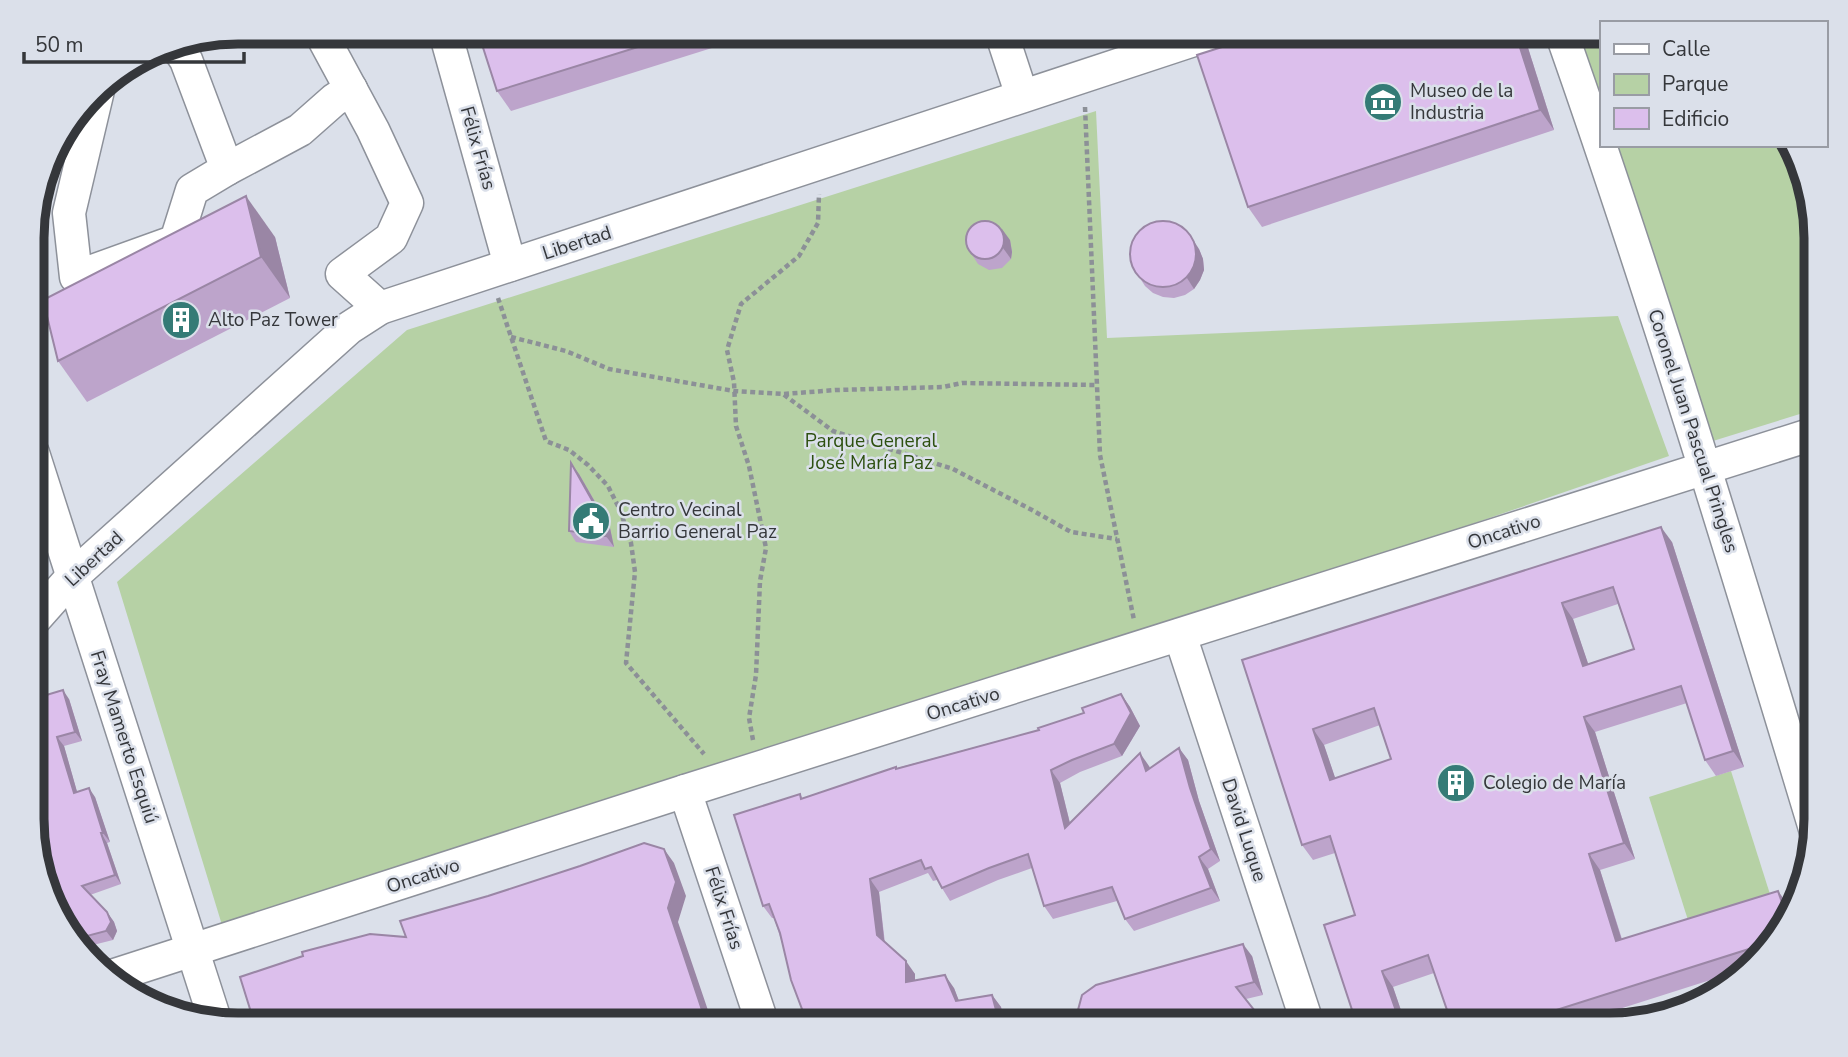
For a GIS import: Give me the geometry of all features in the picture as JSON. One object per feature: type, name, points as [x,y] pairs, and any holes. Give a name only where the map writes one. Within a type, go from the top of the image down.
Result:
[{"type":"street","points":[[327,44],[373,130],[407,203],[390,238],[342,274],[380,308]]},
{"type":"street","name":"Félix Frías","points":[[448,44],[500,269]]},
{"type":"street","points":[[1005,44],[1022,96]]},
{"type":"street","name":"Libertad","points":[[44,609],[73,576],[349,328],[380,308],[1083,76],[1136,44]]},
{"type":"street","name":"Coronel Juan Pascual Pringles","points":[[1565,44],[1600,143]]},
{"type":"street","points":[[181,52],[227,169]]},
{"type":"street","points":[[94,108],[69,213],[76,277],[176,241],[192,190],[300,130],[351,89]]},
{"type":"street","name":"Coronel Juan Pascual Pringles","points":[[1601,147],[1706,468],[1804,792]]},
{"type":"street","name":"Oncativo","points":[[120,973],[685,791],[1804,437]]},
{"type":"street","name":"Fray Mamerto Esquiú","points":[[44,487],[212,1012]]},
{"type":"street","name":"David Luque","points":[[1180,635],[1304,1013]]},
{"type":"street","name":"Félix Frías","points":[[685,791],[759,1013]]},
{"type":"path","points":[[1083,76],[1100,455],[1140,648]]},
{"type":"path","points":[[759,768],[749,718],[756,675],[760,581],[766,548],[749,466],[736,426],[734,391],[727,350],[741,304],[799,256],[818,223],[821,163]]},
{"type":"path","points":[[500,269],[511,337],[546,441],[569,450],[608,486],[620,510],[631,543],[635,572],[626,663],[725,779]]},
{"type":"path","points":[[511,337],[566,351],[609,369],[734,391],[783,394],[943,387],[962,383],[1097,385]]},
{"type":"path","points":[[783,394],[833,431],[953,470],[1071,532],[1117,539]]},
{"type":"green space","points":[[1582,44],[1600,44],[1600,98]]},
{"type":"green space","name":"Parque General José María Paz","points":[[1096,111],[1107,338],[1618,316],[1669,456],[1197,619],[222,925],[117,582],[407,330]]},
{"type":"green space","points":[[1617,147],[1781,147],[1794,175],[1804,225],[1804,413],[1713,441]]},
{"type":"green space","points":[[1731,771],[1775,910],[1693,936],[1649,797]]},
{"type":"building","points":[[482,44],[648,44],[497,91]]},
{"type":"building","name":"Museo de la Industria","points":[[1231,44],[1519,44],[1540,110],[1248,207],[1197,55]]},
{"type":"building","points":[[246,196],[261,257],[58,361],[44,299]]},
{"type":"building","points":[[985,221],[998,227],[1004,240],[998,253],[985,259],[972,253],[966,240],[972,227]]},
{"type":"building","points":[[1163,221],[1176,224],[1186,231],[1193,241],[1196,254],[1193,267],[1186,277],[1176,284],[1163,287],[1150,284],[1140,277],[1133,267],[1130,254],[1133,241],[1140,231],[1150,224]]},
{"type":"building","name":"Centro Vecinal Barrio General Paz","points":[[571,463],[602,518],[606,536],[569,531]]},
{"type":"building","name":"Colegio de María","points":[[1661,527],[1733,751],[1705,760],[1681,686],[1584,717],[1624,843],[1589,854],[1616,941],[1778,891],[1783,906],[1756,947],[1547,1013],[1448,1013],[1428,955],[1382,971],[1397,1013],[1353,1013],[1324,925],[1355,915],[1330,836],[1302,845],[1242,660]],"holes":[[[1613,587],[1634,649],[1583,666],[1562,603]],[[1374,708],[1391,759],[1330,780],[1313,729]]]},
{"type":"building","points":[[63,690],[75,732],[57,737],[74,793],[89,788],[115,875],[82,886],[107,912],[111,922],[106,931],[84,937],[64,905],[54,882],[45,845],[44,696]]},
{"type":"building","points":[[1121,694],[1131,713],[1114,744],[1051,770],[1065,828],[1140,753],[1146,771],[1179,748],[1211,849],[1199,857],[1211,888],[1125,919],[1112,887],[1044,906],[1028,854],[942,888],[931,867],[925,869],[921,860],[870,879],[877,935],[906,961],[906,982],[945,975],[956,1001],[992,995],[997,1013],[803,1013],[791,980],[780,933],[769,904],[763,906],[734,815],[800,794],[801,799],[896,767],[1039,730],[1038,728],[1084,713],[1082,708]]},
{"type":"building","points":[[644,843],[664,849],[676,882],[668,908],[703,1013],[251,1013],[240,977],[303,956],[302,952],[370,934],[406,937],[400,921],[580,866]]},
{"type":"building","points":[[1243,944],[1254,982],[1236,987],[1257,1013],[1079,1013],[1082,995],[1096,985]]},
{"type":"place","name":"Museo de la Industria","points":[[1383,102]]},
{"type":"place","name":"Alto Paz Tower","points":[[181,320]]},
{"type":"place","name":"Centro Vecinal Barrio General Paz","points":[[591,521]]},
{"type":"place","name":"Colegio de María","points":[[1456,783]]}]
